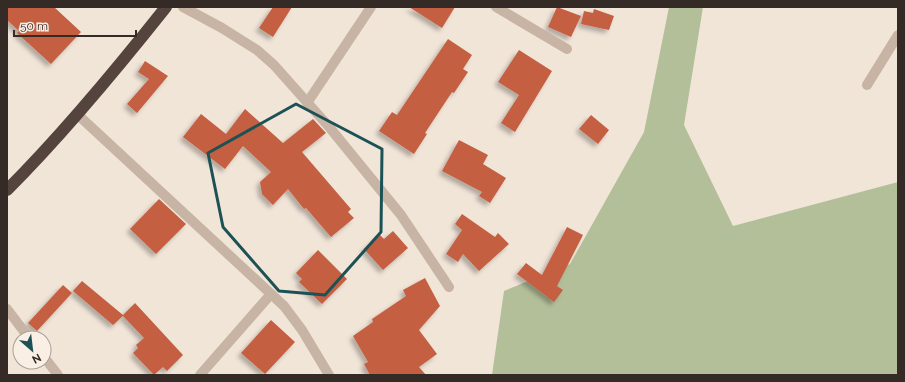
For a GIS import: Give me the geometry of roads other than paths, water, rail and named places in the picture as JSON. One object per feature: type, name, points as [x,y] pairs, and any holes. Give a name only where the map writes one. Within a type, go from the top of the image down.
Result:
[{"type":"highway","points":[[7,190],[121,64],[166,7]]},
{"type":"street","points":[[183,7],[222,28],[257,50],[274,65],[330,128],[401,215],[449,287]]},
{"type":"street","points":[[307,103],[371,7]]},
{"type":"street","points":[[496,7],[567,49]]},
{"type":"street","points":[[867,84],[898,35]]},
{"type":"street","points":[[77,114],[284,306],[302,330],[329,375]]},
{"type":"street","points":[[200,375],[271,294]]},
{"type":"street","points":[[7,309],[23,330]]}]
